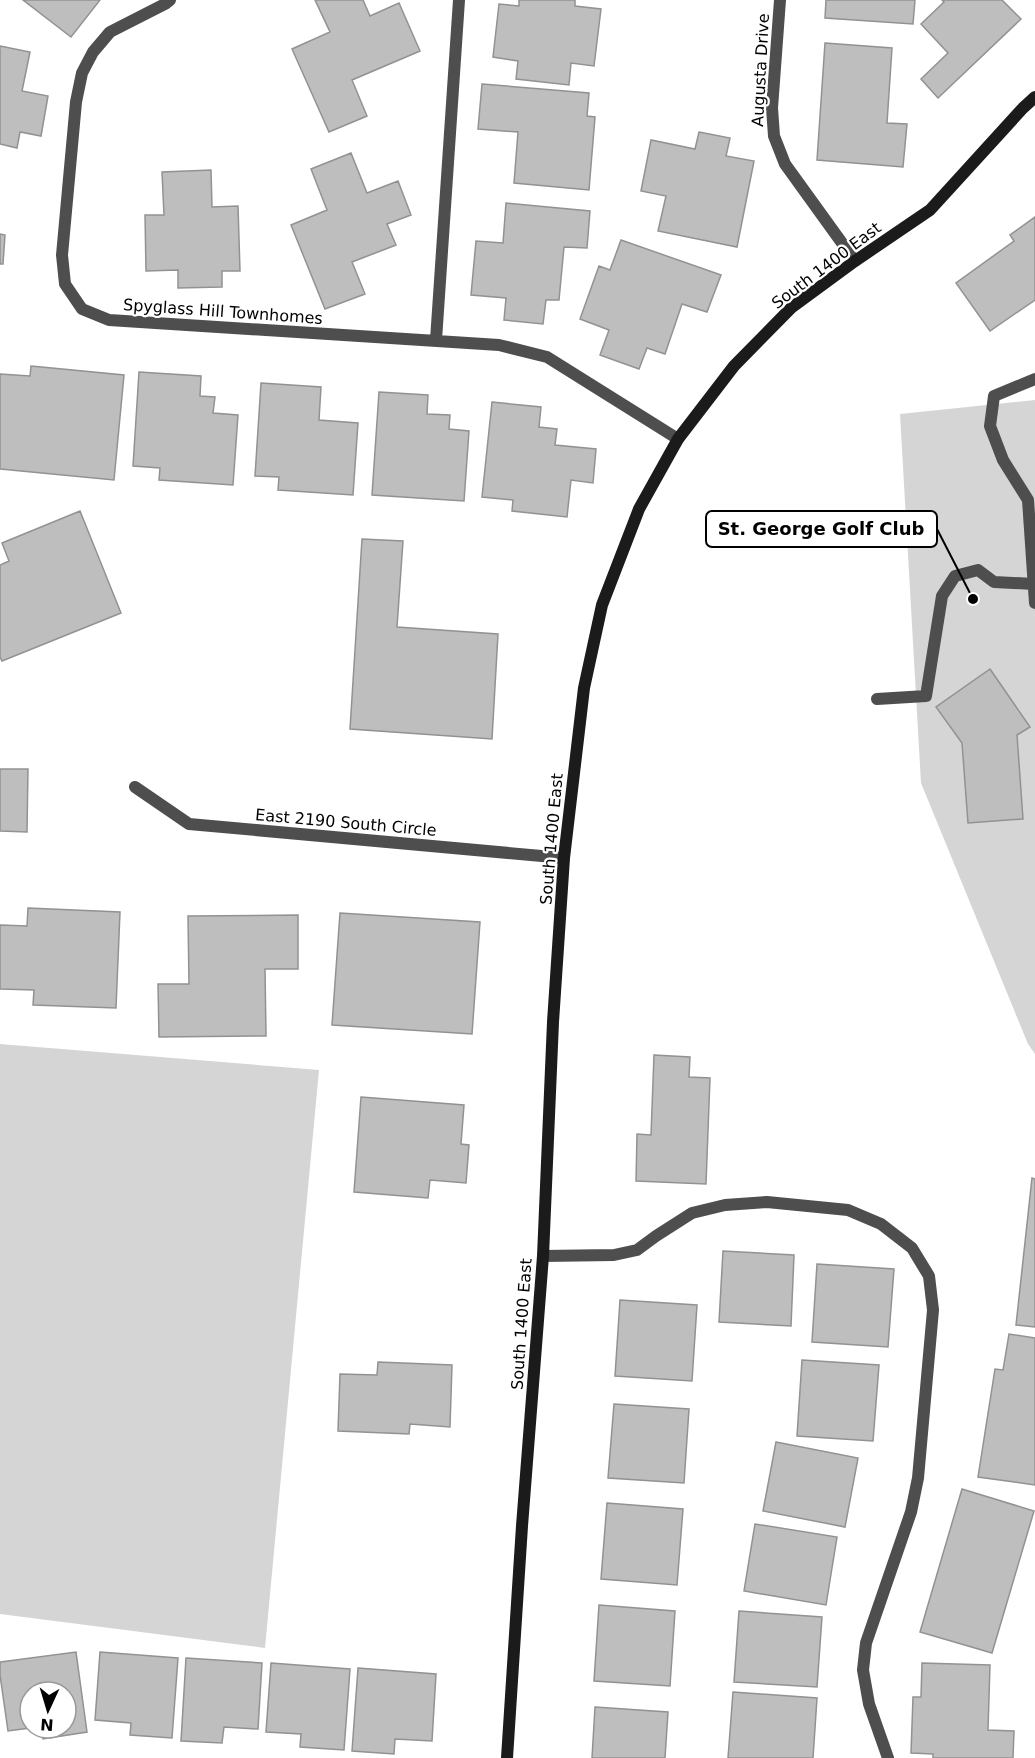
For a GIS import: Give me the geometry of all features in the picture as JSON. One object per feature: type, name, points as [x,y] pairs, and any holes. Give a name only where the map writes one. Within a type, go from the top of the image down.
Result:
[{"type":"street","name":"Spyglass Hill Townhomes","points":[[170,0],[110,32],[93,52],[82,74],[76,102],[62,255],[65,284],[82,309],[109,320],[499,345],[547,357],[678,439]]},
{"type":"street","points":[[436,340],[459,0]]},
{"type":"street","name":"Augusta Drive","points":[[780,0],[772,108],[774,136],[785,164],[855,261]]},
{"type":"street","name":"South 1400 East","points":[[507,1758],[543,1256],[553,1022],[564,858],[584,688],[602,605],[639,509],[678,439],[734,366],[791,308],[930,210],[1035,97]]},
{"type":"street","points":[[1035,379],[994,396],[990,426],[1003,460],[1028,500],[1035,603]]},
{"type":"street","points":[[877,699],[926,696],[942,596],[955,576],[978,570],[994,582],[1034,584]]},
{"type":"street","name":"East 2190 South Circle","points":[[135,787],[189,824],[564,858]]},
{"type":"street","points":[[543,1256],[614,1255],[637,1250],[692,1213],[725,1205],[767,1202],[848,1210],[881,1224],[912,1248],[928,1276],[933,1310],[918,1478],[911,1512],[866,1643],[863,1670],[869,1704],[888,1758]]},
{"type":"shaded area","points":[[1035,400],[1035,1054],[1028,1044],[921,783],[900,414]]},
{"type":"shaded area","points":[[0,1044],[319,1070],[265,1648],[0,1614]]},
{"type":"building","points":[[23,0],[100,0],[71,37]]},
{"type":"building","points":[[315,0],[363,0],[370,16],[399,3],[420,51],[352,80],[367,116],[329,132],[292,49],[330,32]]},
{"type":"building","points":[[519,0],[575,0],[575,6],[601,9],[594,66],[571,63],[569,85],[516,79],[518,61],[493,57],[499,4],[519,6]]},
{"type":"building","points":[[826,0],[915,0],[913,24],[825,18]]},
{"type":"building","points":[[942,0],[1002,0],[1021,19],[938,98],[921,79],[948,53],[921,24],[944,2]]},
{"type":"building","points":[[825,43],[892,48],[887,123],[907,124],[903,167],[817,160]]},
{"type":"building","points":[[0,46],[30,52],[22,91],[48,96],[41,136],[20,132],[17,148],[0,144]]},
{"type":"building","points":[[482,84],[589,93],[587,116],[595,117],[589,190],[514,183],[518,132],[478,129]]},
{"type":"building","points":[[699,132],[730,138],[726,156],[754,161],[737,247],[658,231],[666,196],[641,191],[651,140],[695,149]]},
{"type":"building","points":[[351,153],[367,193],[398,181],[411,215],[387,224],[396,245],[352,262],[365,294],[325,309],[291,225],[327,210],[311,169]]},
{"type":"building","points":[[211,170],[212,207],[238,206],[240,271],[222,271],[222,287],[178,288],[178,270],[146,271],[145,215],[164,215],[162,172]]},
{"type":"building","points":[[506,203],[590,211],[587,248],[564,247],[559,300],[546,300],[543,324],[504,320],[506,298],[471,295],[476,241],[503,243]]},
{"type":"building","points":[[1035,217],[1035,300],[990,331],[956,283],[1014,241],[1010,235]]},
{"type":"building","points":[[0,234],[5,235],[3,264],[0,264]]},
{"type":"building","points":[[621,240],[721,275],[707,312],[682,304],[665,354],[647,348],[639,369],[600,355],[609,330],[580,319],[599,266],[610,270]]},
{"type":"building","points":[[31,366],[124,375],[114,480],[0,469],[0,374],[30,376]]},
{"type":"building","points":[[139,372],[201,376],[200,396],[215,397],[213,413],[238,415],[233,485],[159,480],[160,468],[133,466]]},
{"type":"building","points":[[261,383],[321,387],[319,420],[358,423],[353,495],[278,490],[279,477],[255,476]]},
{"type":"building","points":[[379,392],[428,395],[427,414],[450,415],[449,429],[469,431],[464,501],[372,495]]},
{"type":"building","points":[[492,402],[541,407],[539,427],[557,429],[555,445],[596,449],[593,483],[571,480],[567,517],[512,511],[513,500],[482,497]]},
{"type":"building","points":[[80,511],[121,613],[2,661],[0,657],[0,565],[9,561],[2,543]]},
{"type":"building","points":[[362,539],[403,541],[397,627],[498,634],[492,739],[350,729]]},
{"type":"building","points":[[990,669],[1030,727],[1017,735],[1023,819],[968,823],[962,743],[936,707]]},
{"type":"building","points":[[0,769],[28,769],[27,832],[0,831]]},
{"type":"building","points":[[28,908],[120,912],[116,1008],[33,1005],[34,990],[0,989],[0,925],[27,926]]},
{"type":"building","points":[[340,913],[480,922],[472,1034],[332,1025]]},
{"type":"building","points":[[298,915],[298,969],[265,969],[266,1036],[159,1037],[158,984],[189,984],[188,916]]},
{"type":"building","points":[[654,1055],[690,1057],[689,1077],[710,1078],[706,1184],[636,1181],[637,1134],[651,1135]]},
{"type":"building","points":[[361,1097],[464,1105],[461,1144],[469,1145],[466,1183],[430,1180],[428,1198],[354,1192]]},
{"type":"building","points":[[1032,1178],[1035,1179],[1035,1327],[1016,1325]]},
{"type":"building","points":[[723,1251],[794,1255],[791,1326],[719,1322]]},
{"type":"building","points":[[817,1264],[894,1269],[888,1347],[812,1342]]},
{"type":"building","points":[[620,1300],[697,1305],[692,1381],[615,1376]]},
{"type":"building","points":[[1009,1334],[1035,1338],[1035,1485],[978,1477],[995,1369],[1003,1370]]},
{"type":"building","points":[[802,1360],[879,1365],[873,1441],[797,1436]]},
{"type":"building","points":[[378,1362],[452,1365],[450,1427],[410,1424],[409,1434],[338,1431],[340,1374],[377,1375]]},
{"type":"building","points":[[614,1404],[689,1409],[684,1483],[608,1478]]},
{"type":"building","points":[[776,1442],[858,1458],[845,1527],[763,1511]]},
{"type":"building","points":[[962,1489],[1034,1511],[992,1653],[920,1632]]},
{"type":"building","points":[[607,1503],[683,1509],[677,1585],[601,1579]]},
{"type":"building","points":[[755,1524],[837,1537],[826,1605],[744,1591]]},
{"type":"building","points":[[599,1605],[675,1611],[670,1686],[594,1681]]},
{"type":"building","points":[[739,1611],[822,1617],[817,1687],[734,1682]]},
{"type":"building","points":[[76,1652],[87,1732],[78,1733],[78,1680],[18,1680],[18,1730],[8,1731],[0,1662]]},
{"type":"building","points":[[100,1652],[178,1658],[172,1738],[130,1735],[131,1723],[95,1720]]},
{"type":"building","points":[[186,1658],[262,1663],[258,1729],[224,1727],[222,1743],[181,1741]]},
{"type":"building","points":[[271,1663],[350,1669],[344,1750],[300,1747],[301,1734],[266,1732]]},
{"type":"building","points":[[922,1663],[990,1665],[988,1730],[1014,1731],[1013,1758],[933,1758],[933,1754],[911,1753],[913,1697],[921,1697]]},
{"type":"building","points":[[358,1668],[436,1674],[432,1741],[395,1739],[394,1754],[352,1751]]},
{"type":"building","points":[[733,1692],[817,1698],[813,1758],[728,1758]]},
{"type":"building","points":[[595,1707],[668,1712],[665,1758],[592,1758]]},
{"type":"place","name":"St. George Golf Club","points":[[973,599]]}]
